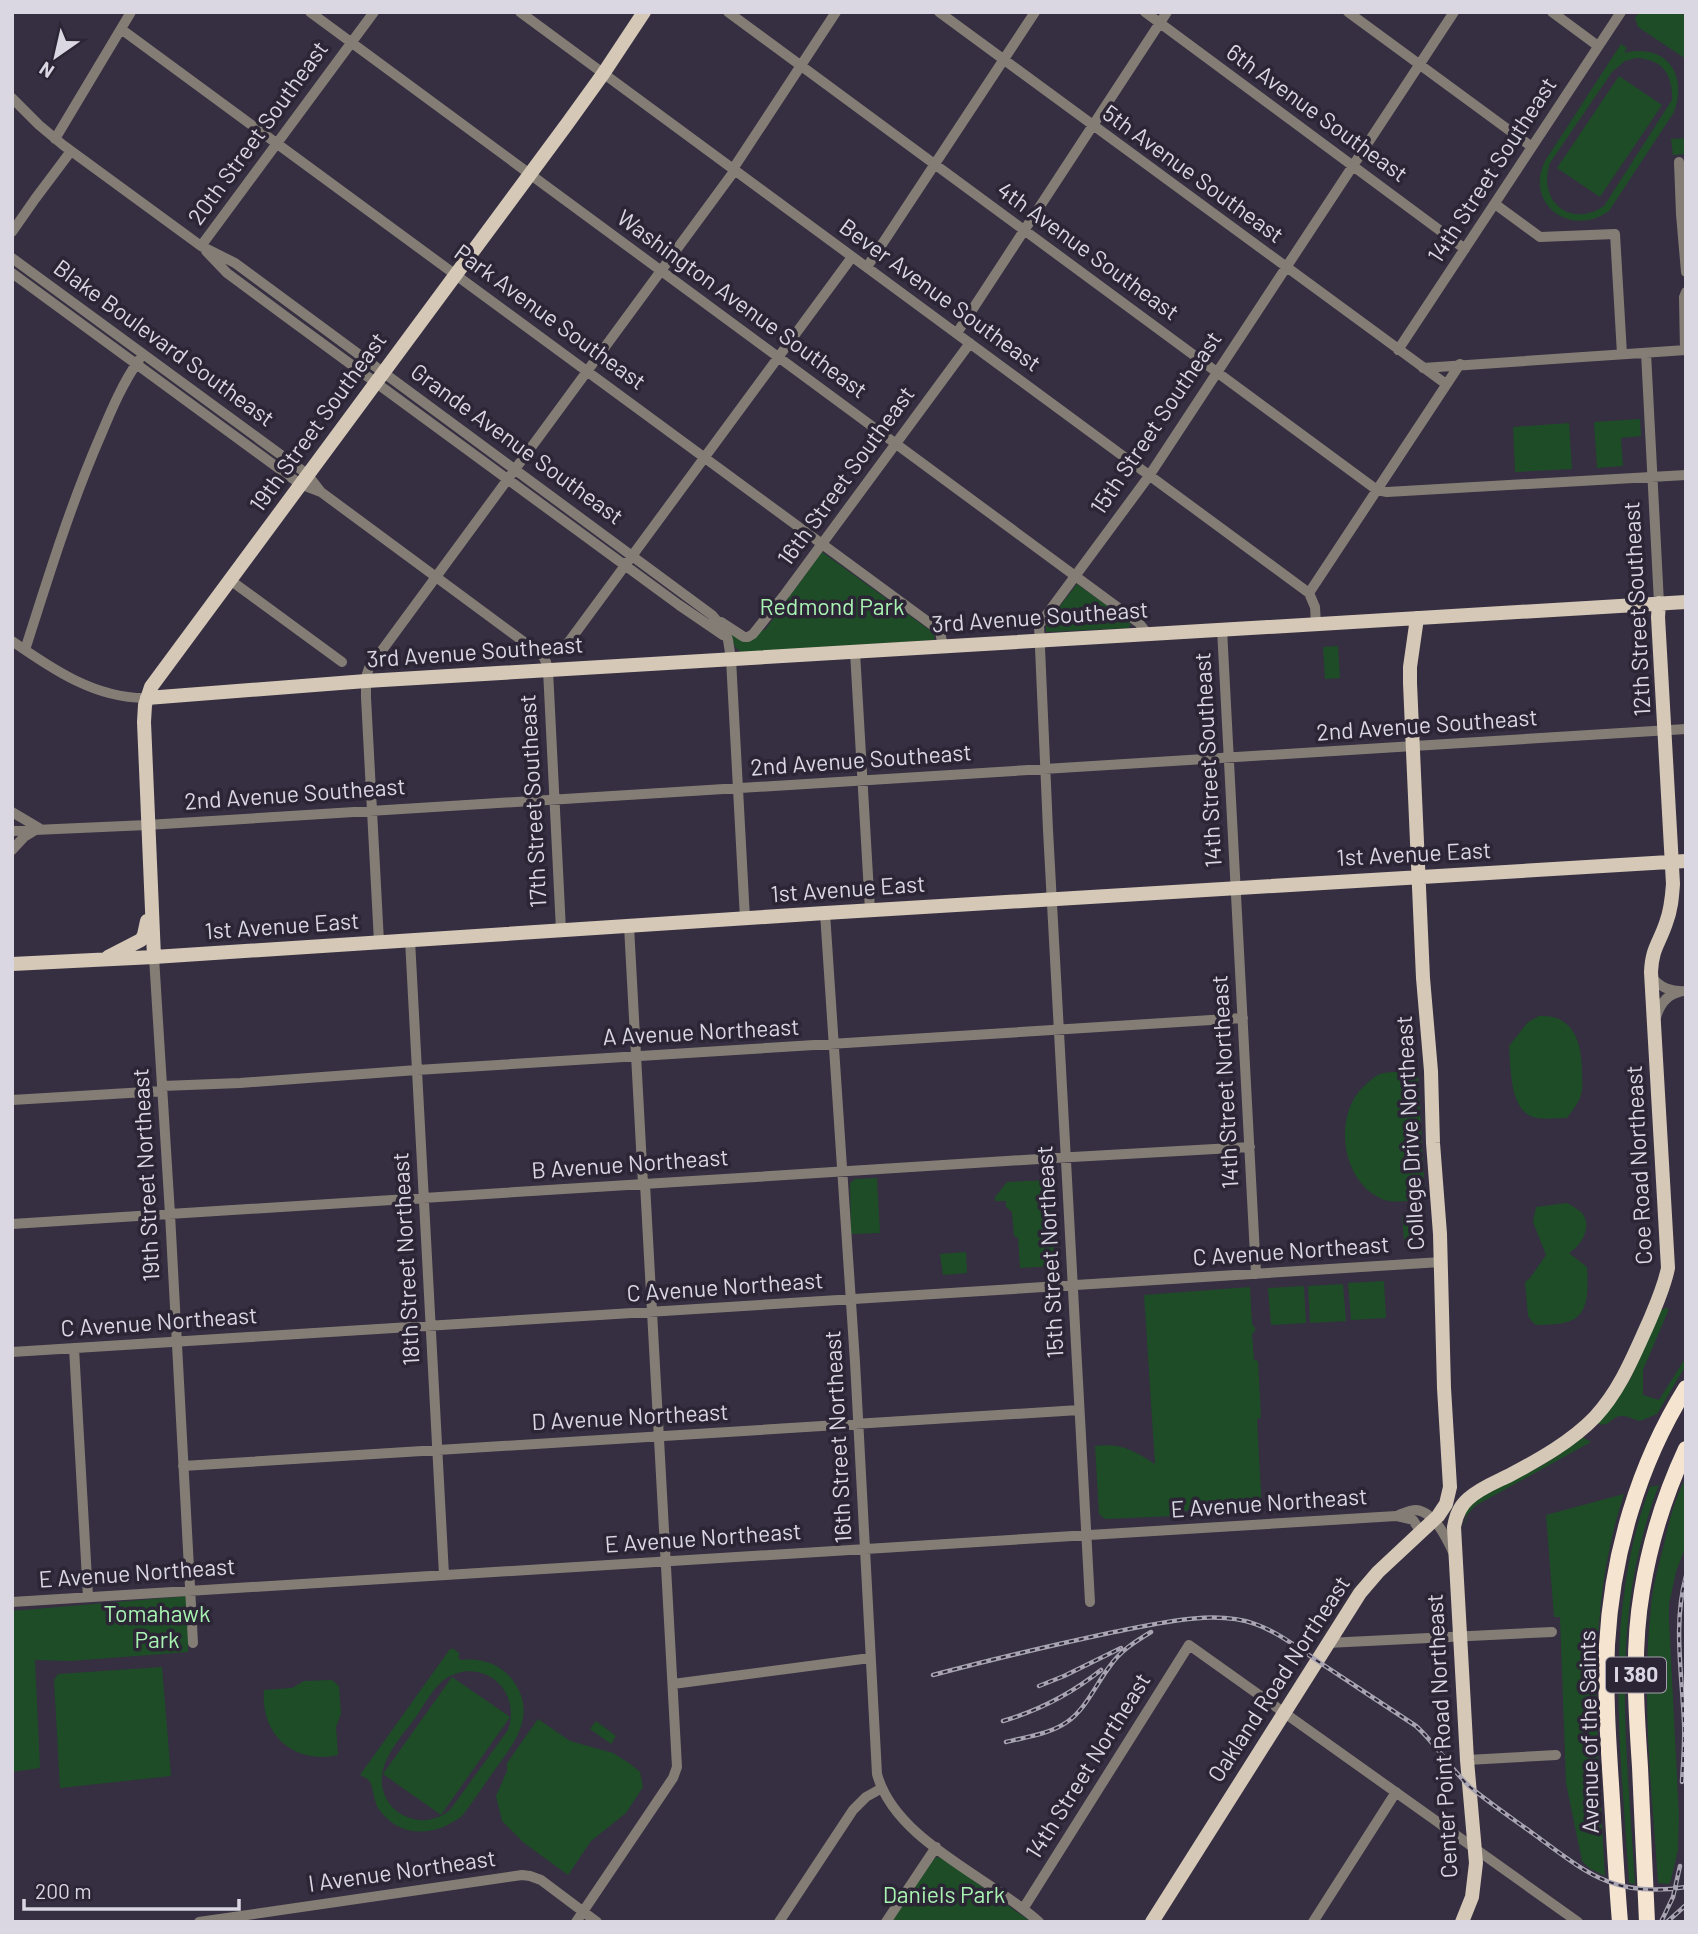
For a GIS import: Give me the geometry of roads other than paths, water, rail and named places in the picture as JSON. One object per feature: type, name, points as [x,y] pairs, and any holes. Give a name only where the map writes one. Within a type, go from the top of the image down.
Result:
[{"type":"highway","name":"Avenue of the Saints","points":[[1618,1922],[1607,1710],[1607,1646],[1616,1572],[1631,1511],[1657,1441],[1686,1388]]},
{"type":"highway","name":"Avenue of the Saints","points":[[1647,1922],[1636,1651],[1641,1593],[1651,1547],[1663,1505],[1686,1449]]},
{"type":"main road","name":"19th Street Southeast","points":[[154,957],[144,722],[147,698],[154,682],[530,174],[603,74],[644,12]]},
{"type":"main road","name":"3rd Avenue Southeast","points":[[147,698],[366,681],[1686,602]]},
{"type":"main road","name":"12th Street Southeast","points":[[1659,603],[1666,731],[1679,862]]},
{"type":"main road","name":"College Drive Northeast","points":[[1417,618],[1410,683],[1423,978],[1441,1262],[1444,1388]]},
{"type":"main road","points":[[163,670],[163,686],[183,695]]},
{"type":"main road","name":"1st Avenue East","points":[[12,963],[154,957],[870,910],[1679,862]]},
{"type":"main road","name":"Coe Road Northeast","points":[[1455,1552],[1454,1527],[1457,1514],[1467,1500],[1476,1492],[1545,1455],[1578,1433],[1609,1401],[1628,1370],[1662,1289],[1669,1260],[1651,964],[1655,945],[1672,906],[1679,862]]},
{"type":"main road","name":"19th Street Southeast","points":[[102,960],[143,937],[152,896]]},
{"type":"main road","name":"Oakland Road Northeast","points":[[1152,1922],[1364,1587],[1442,1510],[1448,1499],[1449,1477],[1444,1388]]},
{"type":"main road","points":[[1449,1477],[1462,1492],[1476,1492]]},
{"type":"main road","name":"Center Point Road Northeast","points":[[1455,1552],[1475,1848],[1475,1882],[1462,1922]]},
{"type":"street","points":[[55,139],[131,12]]},
{"type":"street","name":"Washington Avenue Southeast","points":[[310,12],[1139,623],[1147,633]]},
{"type":"street","name":"20th Street Southeast","points":[[201,246],[374,12]]},
{"type":"street","name":"Bever Avenue Southeast","points":[[520,12],[1309,593]]},
{"type":"street","name":"4th Avenue Southeast","points":[[728,12],[1377,489]]},
{"type":"street","points":[[379,942],[367,672],[734,170],[836,12]]},
{"type":"street","name":"5th Avenue Southeast","points":[[939,12],[1446,384]]},
{"type":"street","points":[[867,267],[1035,12]]},
{"type":"street","name":"6th Avenue Southeast","points":[[1145,12],[1465,249]]},
{"type":"street","points":[[957,334],[1167,12]]},
{"type":"street","points":[[1348,12],[1532,147]]},
{"type":"street","name":"15th Street Southeast","points":[[1052,900],[1039,625],[1149,476],[1454,12]]},
{"type":"street","points":[[1552,12],[1598,46]]},
{"type":"street","name":"14th Street Southeast","points":[[1398,350],[1621,12]]},
{"type":"street","name":"Park Avenue Southeast","points":[[121,29],[938,629],[943,646]]},
{"type":"street","name":"Grande Avenue Southeast","points":[[12,98],[55,139],[201,246],[227,273],[515,469],[719,621],[728,640],[731,659]]},
{"type":"street","points":[[12,232],[71,151]]},
{"type":"street","points":[[1679,162],[1686,272]]},
{"type":"street","points":[[1494,204],[1540,237],[1615,234],[1622,354]]},
{"type":"street","points":[[568,643],[852,257]]},
{"type":"street","name":"Blake Boulevard Southeast","points":[[12,258],[143,354],[303,479]]},
{"type":"street","name":"Blake Boulevard Southeast","points":[[12,272],[136,364],[321,492],[538,652],[548,670]]},
{"type":"street","points":[[1423,368],[1685,350],[1686,292]]},
{"type":"street","name":"16th Street Southeast","points":[[719,621],[748,637],[766,619],[970,343]]},
{"type":"street","name":"12th Street Southeast","points":[[1646,353],[1659,603]]},
{"type":"street","points":[[25,650],[55,554],[91,457],[118,394],[143,354]]},
{"type":"street","points":[[1316,624],[1315,607],[1309,593],[1460,365]]},
{"type":"street","name":"Grande Avenue Southeast","points":[[379,377],[508,479],[679,605],[718,630],[728,640]]},
{"type":"street","points":[[1377,489],[1387,492],[1686,475]]},
{"type":"street","points":[[230,580],[342,662]]},
{"type":"street","name":"14th Street Southeast","points":[[1222,629],[1236,888]]},
{"type":"street","points":[[12,641],[83,685],[130,698],[147,698]]},
{"type":"street","points":[[855,652],[870,910]]},
{"type":"street","points":[[731,659],[745,919]]},
{"type":"street","name":"17th Street Southeast","points":[[548,670],[561,930]]},
{"type":"street","name":"2nd Avenue Southeast","points":[[12,831],[148,825],[1686,729]]},
{"type":"street","points":[[12,812],[39,828],[24,837],[12,850]]},
{"type":"street","name":"14th Street Northeast","points":[[1236,888],[1256,1274]]},
{"type":"street","name":"15th Street Northeast","points":[[1052,900],[1090,1602]]},
{"type":"street","name":"16th Street Northeast","points":[[825,913],[851,1300],[876,1767],[882,1788]]},
{"type":"street","points":[[576,1922],[673,1778],[677,1767],[629,926]]},
{"type":"street","name":"18th Street Northeast","points":[[410,940],[444,1575]]},
{"type":"street","name":"19th Street Northeast","points":[[154,957],[193,1643]]},
{"type":"street","points":[[1651,976],[1660,986],[1682,992]]},
{"type":"street","points":[[1655,1021],[1663,1002],[1670,995],[1682,992]]},
{"type":"street","name":"A Avenue Northeast","points":[[12,1100],[417,1070],[1243,1018]]},
{"type":"street","name":"B Avenue Northeast","points":[[12,1224],[1250,1147]]},
{"type":"street","name":"C Avenue Northeast","points":[[12,1352],[1441,1262]]},
{"type":"street","points":[[74,1348],[88,1597]]},
{"type":"street","name":"D Avenue Northeast","points":[[183,1466],[1079,1410]]},
{"type":"street","name":"E Avenue Northeast","points":[[12,1602],[1396,1516],[1415,1510],[1425,1513],[1433,1520]]},
{"type":"street","points":[[1396,1516],[1413,1520],[1419,1529],[1416,1538]]},
{"type":"street","points":[[1433,1520],[1455,1552]]},
{"type":"street","points":[[1327,1643],[1552,1632]]},
{"type":"street","name":"14th Street Northeast","points":[[1023,1909],[1189,1645],[1283,1712]]},
{"type":"street","points":[[673,1684],[870,1658]]},
{"type":"street","points":[[1283,1712],[1578,1922]]},
{"type":"street","points":[[1467,1760],[1556,1755]]},
{"type":"street","points":[[779,1922],[853,1810],[860,1802],[882,1788],[904,1821],[1039,1922]]},
{"type":"street","points":[[1313,1922],[1396,1792]]},
{"type":"street","points":[[886,1922],[936,1847]]},
{"type":"street","name":"I Avenue Northeast","points":[[199,1922],[514,1875],[541,1880],[597,1922]]},
{"type":"railway","points":[[1682,1782],[1684,1730],[1679,1630],[1686,1576]]},
{"type":"railway","points":[[933,1675],[1046,1647],[1166,1622],[1222,1618],[1255,1624],[1288,1641],[1416,1726],[1470,1787],[1587,1871],[1621,1886],[1661,1890],[1686,1887]]},
{"type":"railway","points":[[1006,1742],[1046,1732],[1074,1717],[1119,1656],[1151,1632]]},
{"type":"railway","points":[[1039,1686],[1121,1648]]},
{"type":"railway","points":[[1003,1721],[1055,1700],[1101,1670]]},
{"type":"railway","points":[[1661,1922],[1673,1897],[1680,1866]]},
{"type":"railway","points":[[1667,1922],[1686,1905]]},
{"type":"park label","name":"Redmond Park","points":[[832,607]]},
{"type":"park label","name":"Tomahawk Park","points":[[157,1627]]},
{"type":"park label","name":"Daniels Park","points":[[944,1895]]}]
